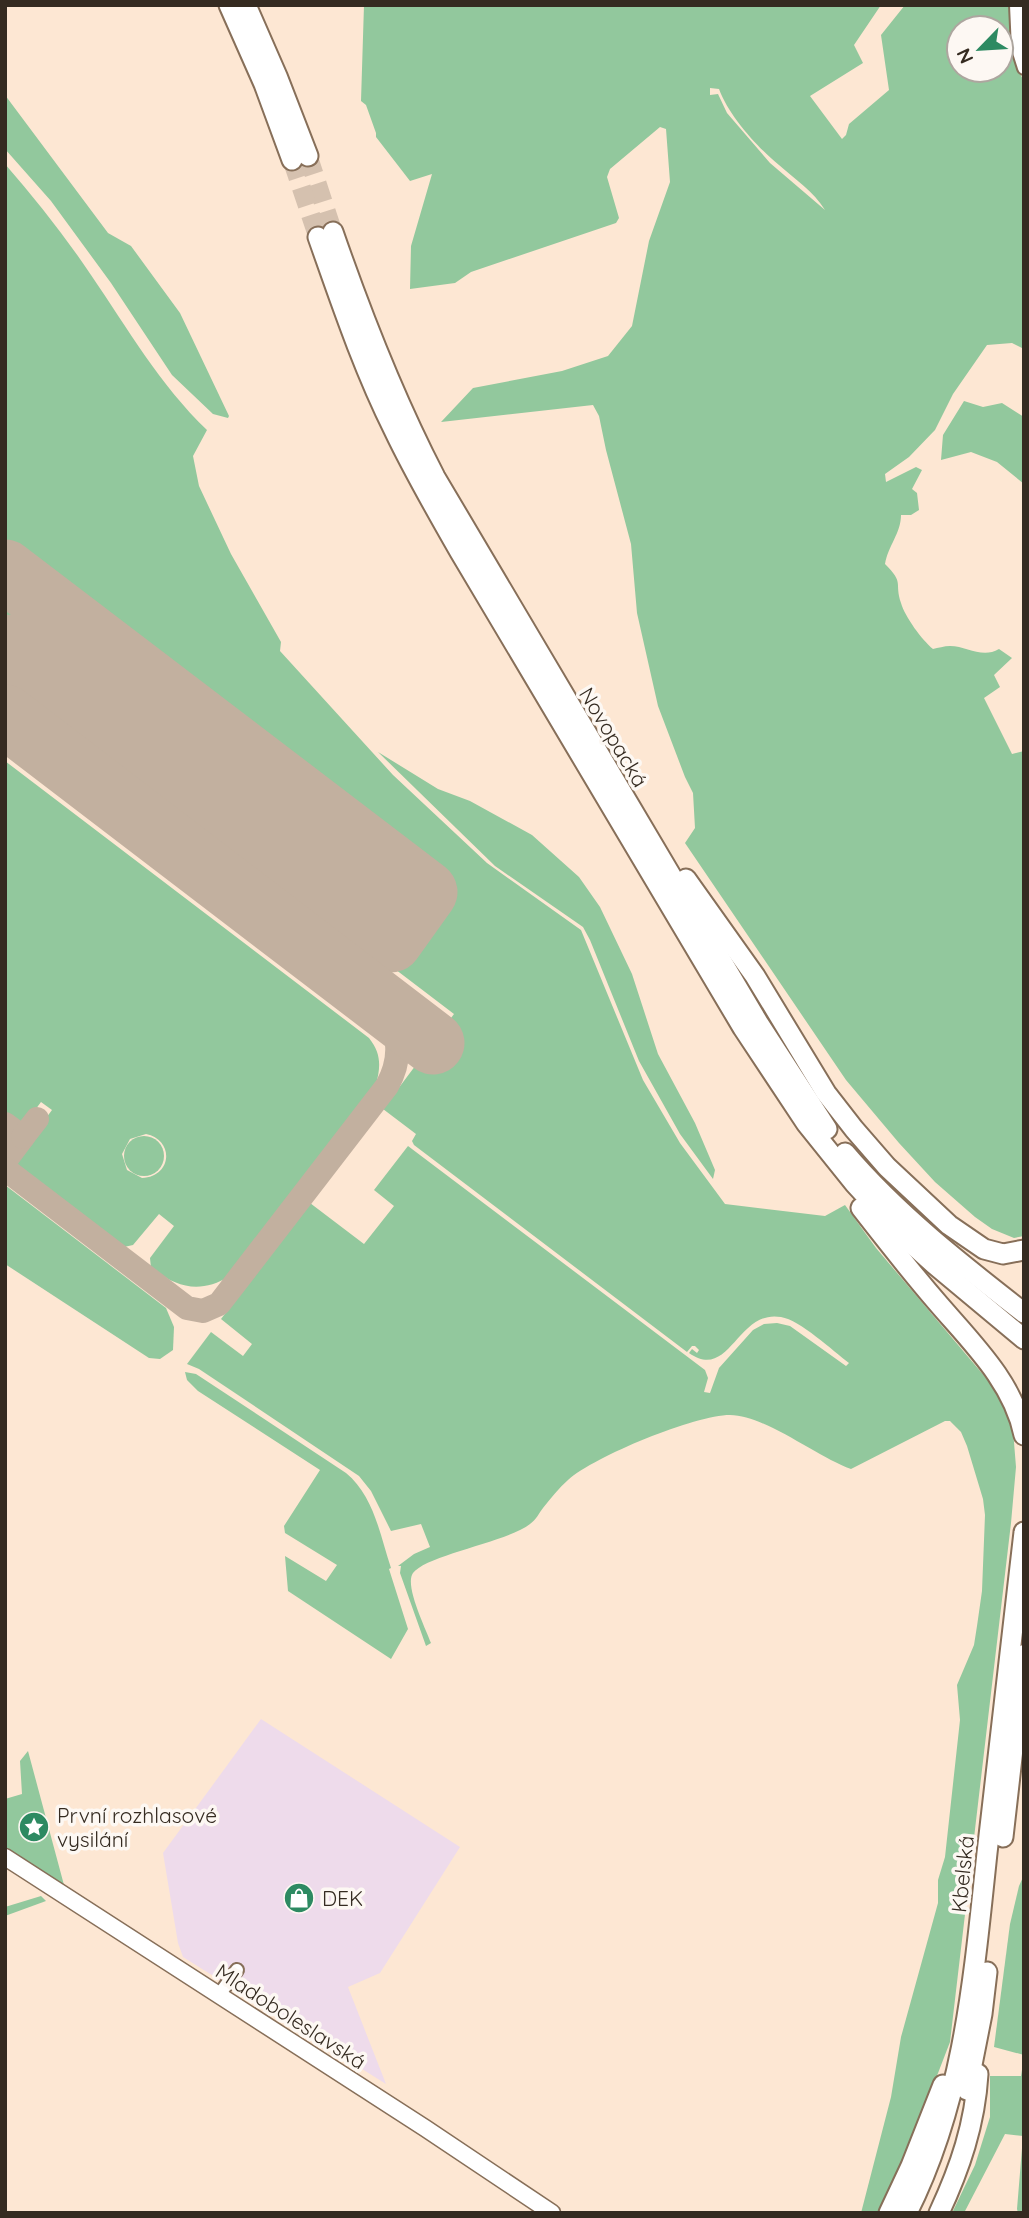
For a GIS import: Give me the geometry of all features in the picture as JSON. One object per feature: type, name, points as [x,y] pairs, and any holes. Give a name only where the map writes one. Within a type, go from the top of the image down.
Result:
[{"type":"highway","points":[[229,5],[300,158],[277,76],[246,5]]},
{"type":"highway","name":"Novopacká","points":[[792,1102],[730,1006],[421,482],[371,380],[326,234],[407,423],[473,544],[813,1110],[853,1162],[920,1227],[1024,1313]]},
{"type":"highway","points":[[611,776],[755,976],[826,1093],[872,1150],[928,1206],[976,1243],[996,1253],[1010,1254],[1024,1250]]},
{"type":"highway","points":[[792,1102],[855,1184],[903,1236],[1024,1339]]},
{"type":"highway","points":[[792,1102],[830,1167],[904,1264],[1004,1384],[1018,1413],[1024,1434]]},
{"type":"highway","name":"Kbelská","points":[[922,2213],[956,2128],[973,2063],[1024,1532]]},
{"type":"highway","name":"Kbelská","points":[[907,2213],[945,2120],[976,2011],[1021,1688]]},
{"type":"highway","points":[[889,2213],[976,2011]]},
{"type":"highway","points":[[939,2213],[960,2165],[974,2113],[976,2011]]},
{"type":"main road","name":"Kbelská","points":[[1021,1688],[1024,1653]]},
{"type":"main road","name":"Mladoboleslavská","points":[[5,1857],[425,2127],[547,2211]]},
{"type":"street","points":[[1016,5],[1018,49],[1024,68]]},
{"type":"street","points":[[219,1995],[237,1970]]},
{"type":"shaded area","name":"DEK","points":[[261,1719],[460,1847],[380,1973],[348,1987],[386,2084],[183,1957],[178,1943],[163,1853]]},
{"type":"green space","points":[[364,5],[881,5],[854,45],[863,63],[810,96],[842,139],[849,124],[889,90],[881,35],[905,5],[1015,5],[1014,14],[945,14],[945,84],[1015,84],[1015,62],[1024,82],[1024,349],[1012,343],[987,345],[953,394],[935,430],[909,457],[885,474],[886,482],[916,467],[922,470],[912,489],[917,493],[919,510],[911,515],[901,515],[899,528],[885,564],[897,580],[906,615],[933,649],[950,646],[987,653],[999,649],[1012,658],[994,675],[1000,687],[984,698],[1012,754],[1024,751],[1024,1236],[1014,1238],[992,1229],[975,1217],[935,1182],[899,1143],[846,1080],[685,843],[695,828],[693,793],[658,706],[637,613],[631,544],[599,416],[593,405],[441,422],[473,388],[562,371],[608,356],[632,326],[649,241],[670,182],[666,129],[660,127],[610,169],[607,177],[619,218],[616,223],[471,272],[455,283],[410,289],[411,246],[432,174],[410,181],[376,137],[366,105],[361,101]],"holes":[[[710,88],[719,89],[730,110],[753,140],[810,192],[825,210],[770,163],[727,113],[718,94],[710,95]]]},
{"type":"green space","points":[[5,95],[108,233],[131,246],[180,313],[228,418],[213,414],[172,375],[111,283],[51,201],[5,149]]},
{"type":"green space","points":[[5,164],[71,246],[159,375],[207,430],[193,456],[199,486],[231,554],[281,642],[280,651],[393,775],[487,863],[581,930],[643,1080],[680,1143],[725,1204],[825,1216],[845,1205],[876,1248],[997,1391],[1013,1430],[1016,1467],[950,2042],[898,2177],[880,2213],[861,2213],[891,2097],[901,2037],[938,1903],[938,1880],[945,1857],[960,1720],[957,1685],[974,1645],[982,1591],[985,1515],[983,1499],[967,1446],[961,1432],[950,1421],[945,1421],[851,1469],[775,1429],[744,1417],[714,1417],[670,1429],[581,1470],[561,1486],[532,1522],[519,1531],[434,1560],[413,1573],[413,1597],[431,1643],[426,1646],[400,1573],[401,1566],[398,1566],[414,1554],[430,1547],[421,1524],[391,1531],[371,1491],[359,1476],[199,1369],[187,1364],[211,1332],[243,1356],[252,1344],[221,1319],[310,1203],[364,1244],[394,1206],[374,1190],[408,1146],[705,1370],[708,1378],[704,1392],[710,1393],[719,1368],[753,1330],[764,1324],[790,1326],[846,1366],[849,1363],[807,1330],[781,1317],[766,1317],[754,1323],[725,1352],[714,1358],[703,1359],[689,1353],[692,1349],[697,1353],[699,1350],[695,1346],[687,1352],[414,1145],[412,1141],[416,1134],[383,1109],[454,1014],[5,672]]},
{"type":"green space","points":[[964,401],[983,407],[1002,403],[1024,417],[1024,484],[997,462],[971,452],[941,460],[943,435]]},
{"type":"green space","points":[[378,752],[438,789],[470,801],[532,835],[579,877],[600,907],[632,974],[658,1054],[695,1123],[715,1170],[713,1179],[680,1134],[639,1061],[583,927],[495,866]]},
{"type":"green space","points":[[5,761],[369,1038],[379,1060],[376,1084],[230,1276],[199,1287],[180,1284],[151,1268],[150,1258],[174,1226],[159,1214],[133,1245],[124,1247],[11,1160],[40,1121],[43,1122],[52,1110],[41,1102],[22,1132],[15,1124],[5,1119]],"holes":[[[146,1134],[162,1143],[166,1158],[159,1172],[142,1178],[127,1170],[122,1154],[130,1139]]]},
{"type":"green space","points":[[144,1136],[158,1142],[164,1156],[158,1170],[144,1176],[130,1170],[124,1156],[130,1142]]},
{"type":"green space","points":[[5,1185],[166,1308],[174,1327],[173,1350],[160,1359],[149,1358],[5,1264]]},
{"type":"green space","points":[[185,1372],[196,1374],[356,1482],[370,1504],[408,1629],[391,1659],[288,1591],[285,1556],[326,1581],[337,1565],[285,1533],[284,1526],[320,1470],[198,1391],[187,1380]]},
{"type":"green space","points":[[28,1751],[64,1885],[5,1847],[5,1799],[22,1794],[20,1761]]},
{"type":"green space","points":[[1024,1875],[1024,2055],[994,2047],[1010,1924]]},
{"type":"green space","points":[[41,1896],[46,1901],[5,1916],[5,1907]]},
{"type":"green space","points":[[1024,2057],[1024,2213],[1018,2213],[1017,2209],[1023,2136],[1005,2134],[964,2213],[952,2213],[975,2165],[990,2117],[990,2076],[1021,2076]]},
{"type":"taxiway","points":[[5,1169],[187,1308],[203,1311],[219,1304],[387,1086],[395,1065],[395,1034],[380,1004],[307,948]]},
{"type":"taxiway","points":[[23,1137],[37,1119]]},
{"type":"taxiway","points":[[5,1124],[23,1137],[5,1161]]},
{"type":"runway","points":[[5,571],[426,892],[391,941],[5,646]]},
{"type":"runway","points":[[5,716],[433,1043]]},
{"type":"tunnel","points":[[308,156],[333,232]]},
{"type":"tunnel","points":[[292,160],[318,237]]},
{"type":"place","name":"První rozhlasové vysilání","points":[[34,1827]]},
{"type":"place","name":"DEK","points":[[299,1898]]}]
